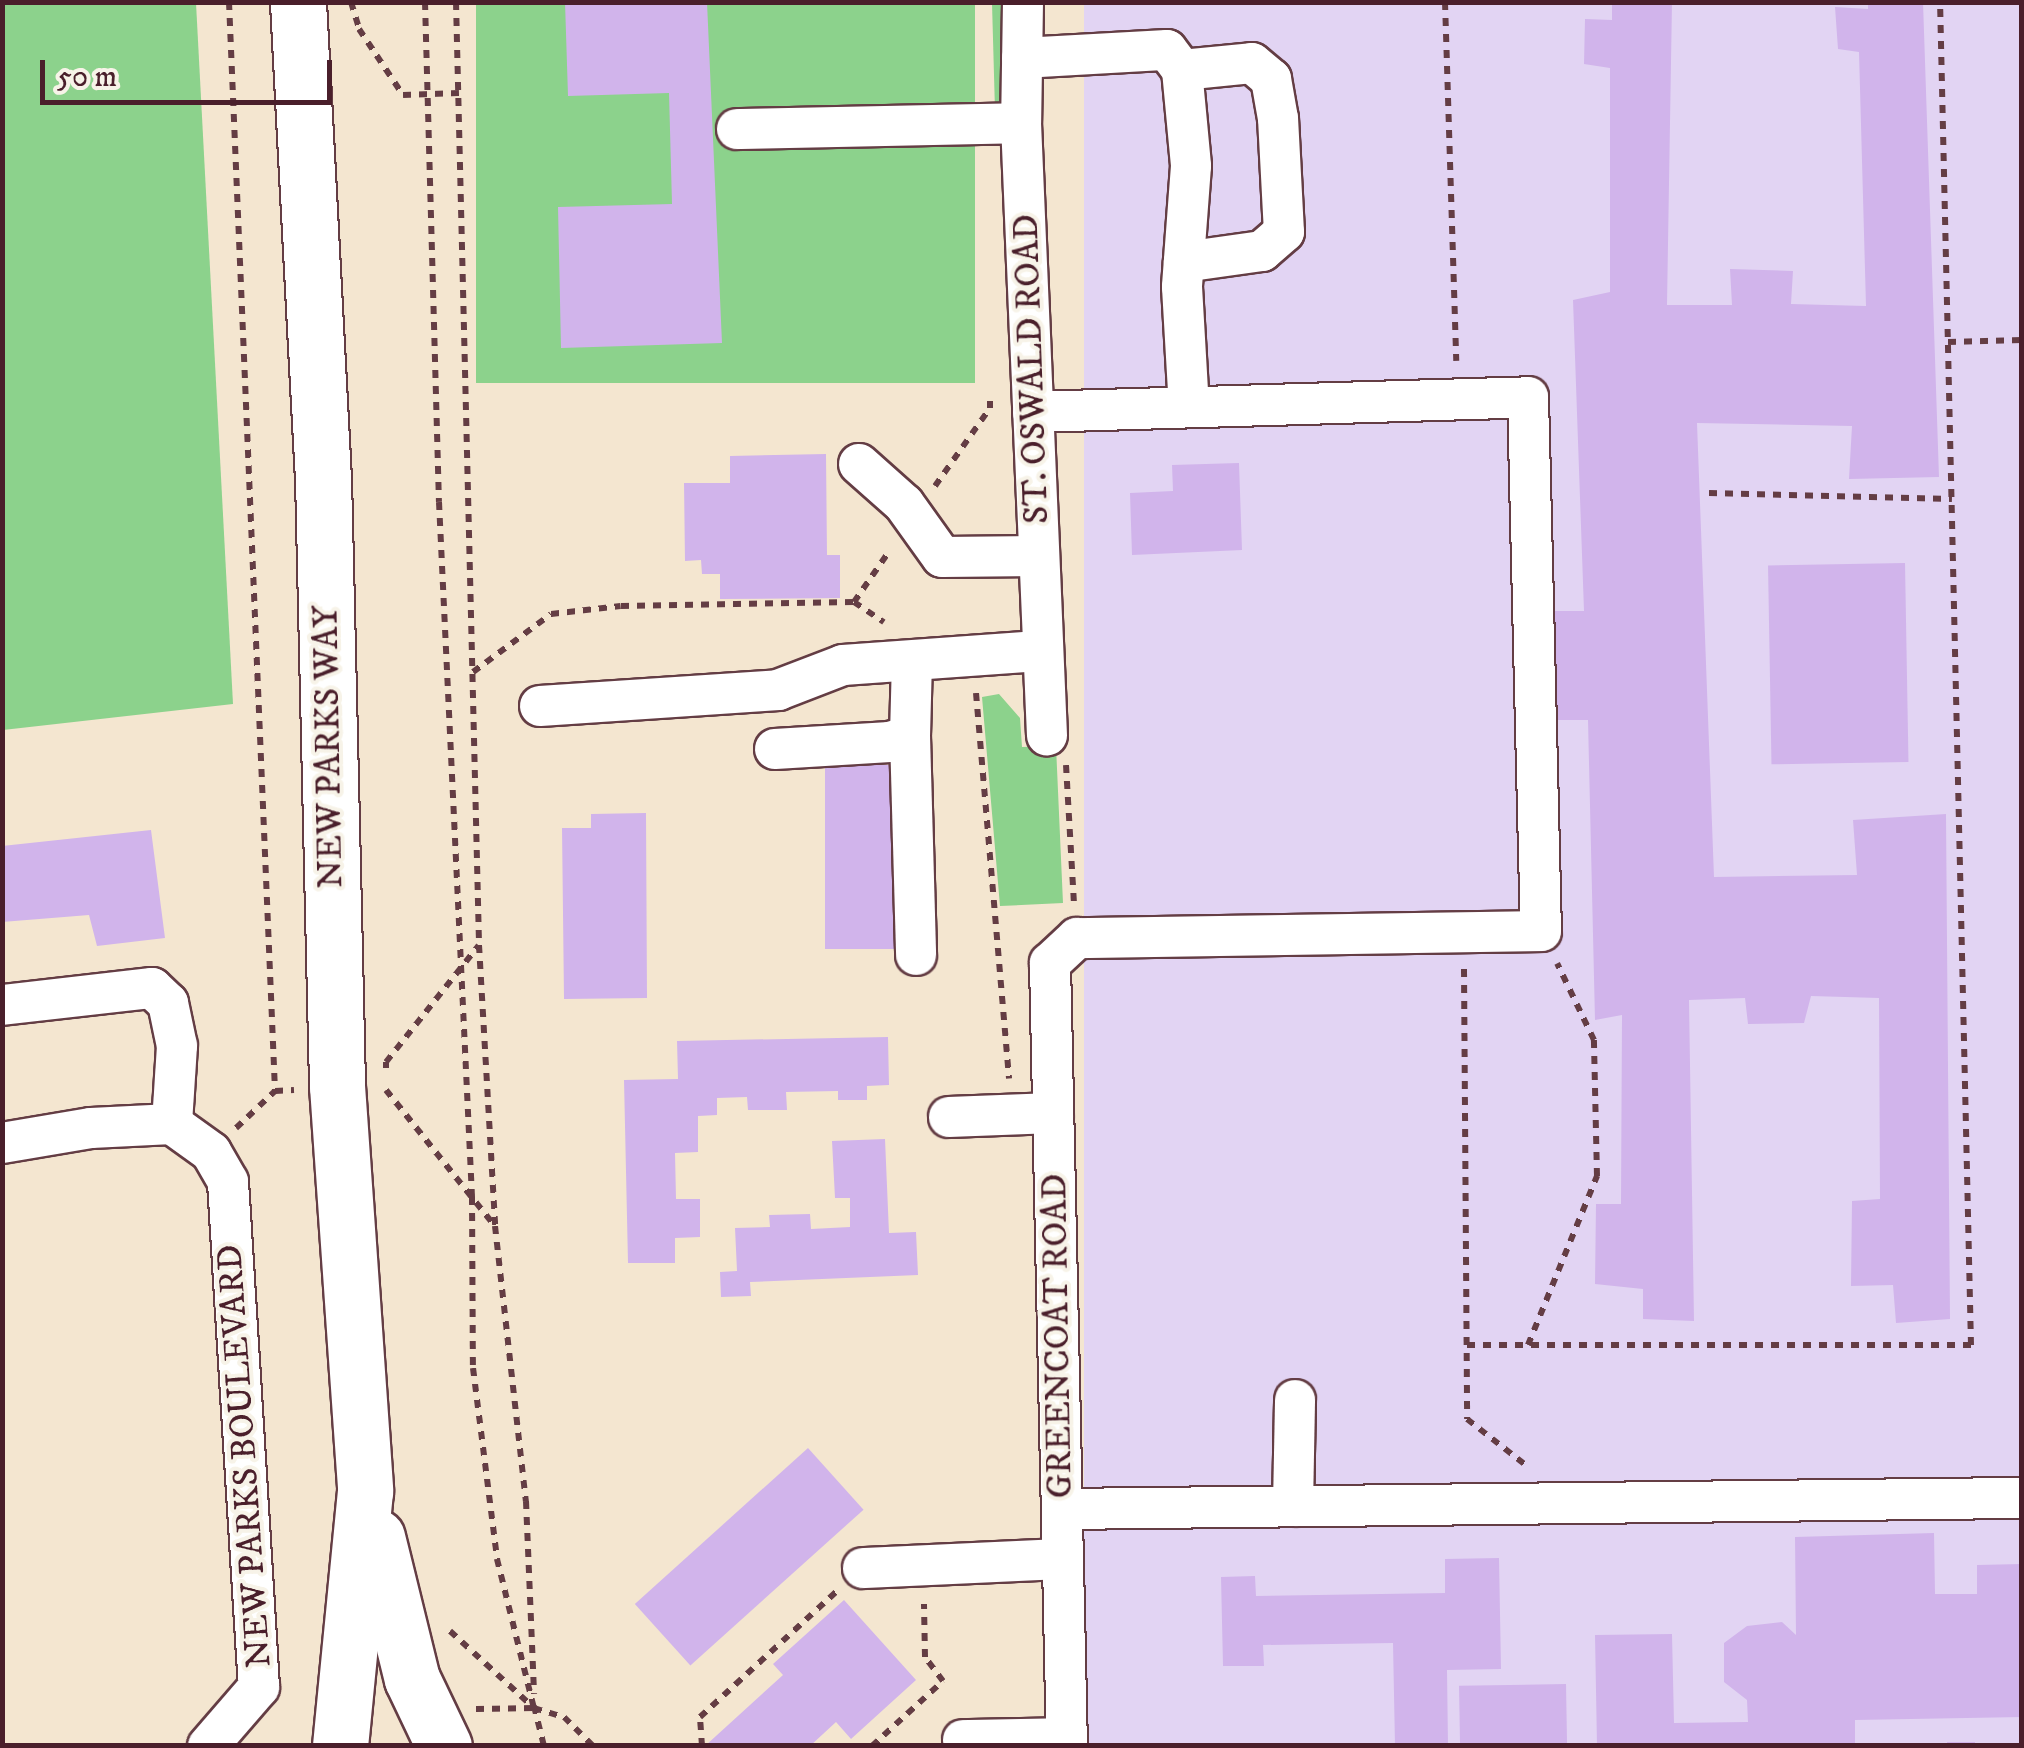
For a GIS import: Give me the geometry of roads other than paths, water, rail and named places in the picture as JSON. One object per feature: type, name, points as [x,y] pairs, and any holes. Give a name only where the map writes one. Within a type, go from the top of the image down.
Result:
[{"type":"highway","name":"NEW PARKS WAY","points":[[298,2],[323,477],[338,1086],[365,1491],[340,1746]]},
{"type":"highway","name":"NEW PARKS WAY","points":[[365,1491],[412,1679],[444,1746]]},
{"type":"street","name":"ST. OSWALD ROAD","points":[[1022,2],[1021,123],[1040,556],[1040,652],[1047,735]]},
{"type":"street","points":[[1022,58],[1166,50],[1182,70],[1190,166],[1184,262],[1189,407],[1033,412]]},
{"type":"street","points":[[1182,70],[1252,63],[1271,78],[1278,118],[1284,232],[1262,250],[1184,262]]},
{"type":"street","points":[[737,129],[1021,123]]},
{"type":"street","name":"GREENCOAT ROAD","points":[[1067,1742],[1050,963],[1076,938],[1541,931],[1528,397],[1189,407]]},
{"type":"street","points":[[859,464],[904,504],[942,557],[1040,556]]},
{"type":"street","points":[[906,648],[916,955]]},
{"type":"street","points":[[540,706],[778,690],[843,665],[906,648],[974,658],[1040,652]]},
{"type":"street","points":[[775,748],[890,742],[910,736]]},
{"type":"street","points":[[2,1005],[152,988],[168,1002],[178,1046],[172,1124],[91,1128],[2,1144]]},
{"type":"street","points":[[949,1117],[1053,1113]]},
{"type":"street","name":"NEW PARKS BOULEVARD","points":[[172,1124],[211,1152],[228,1182],[259,1686],[208,1746]]},
{"type":"street","points":[[1294,1506],[1295,1400]]},
{"type":"street","points":[[1062,1509],[2022,1498]]},
{"type":"street","points":[[864,1568],[1063,1559]]},
{"type":"street","points":[[964,1740],[1067,1742]]}]
